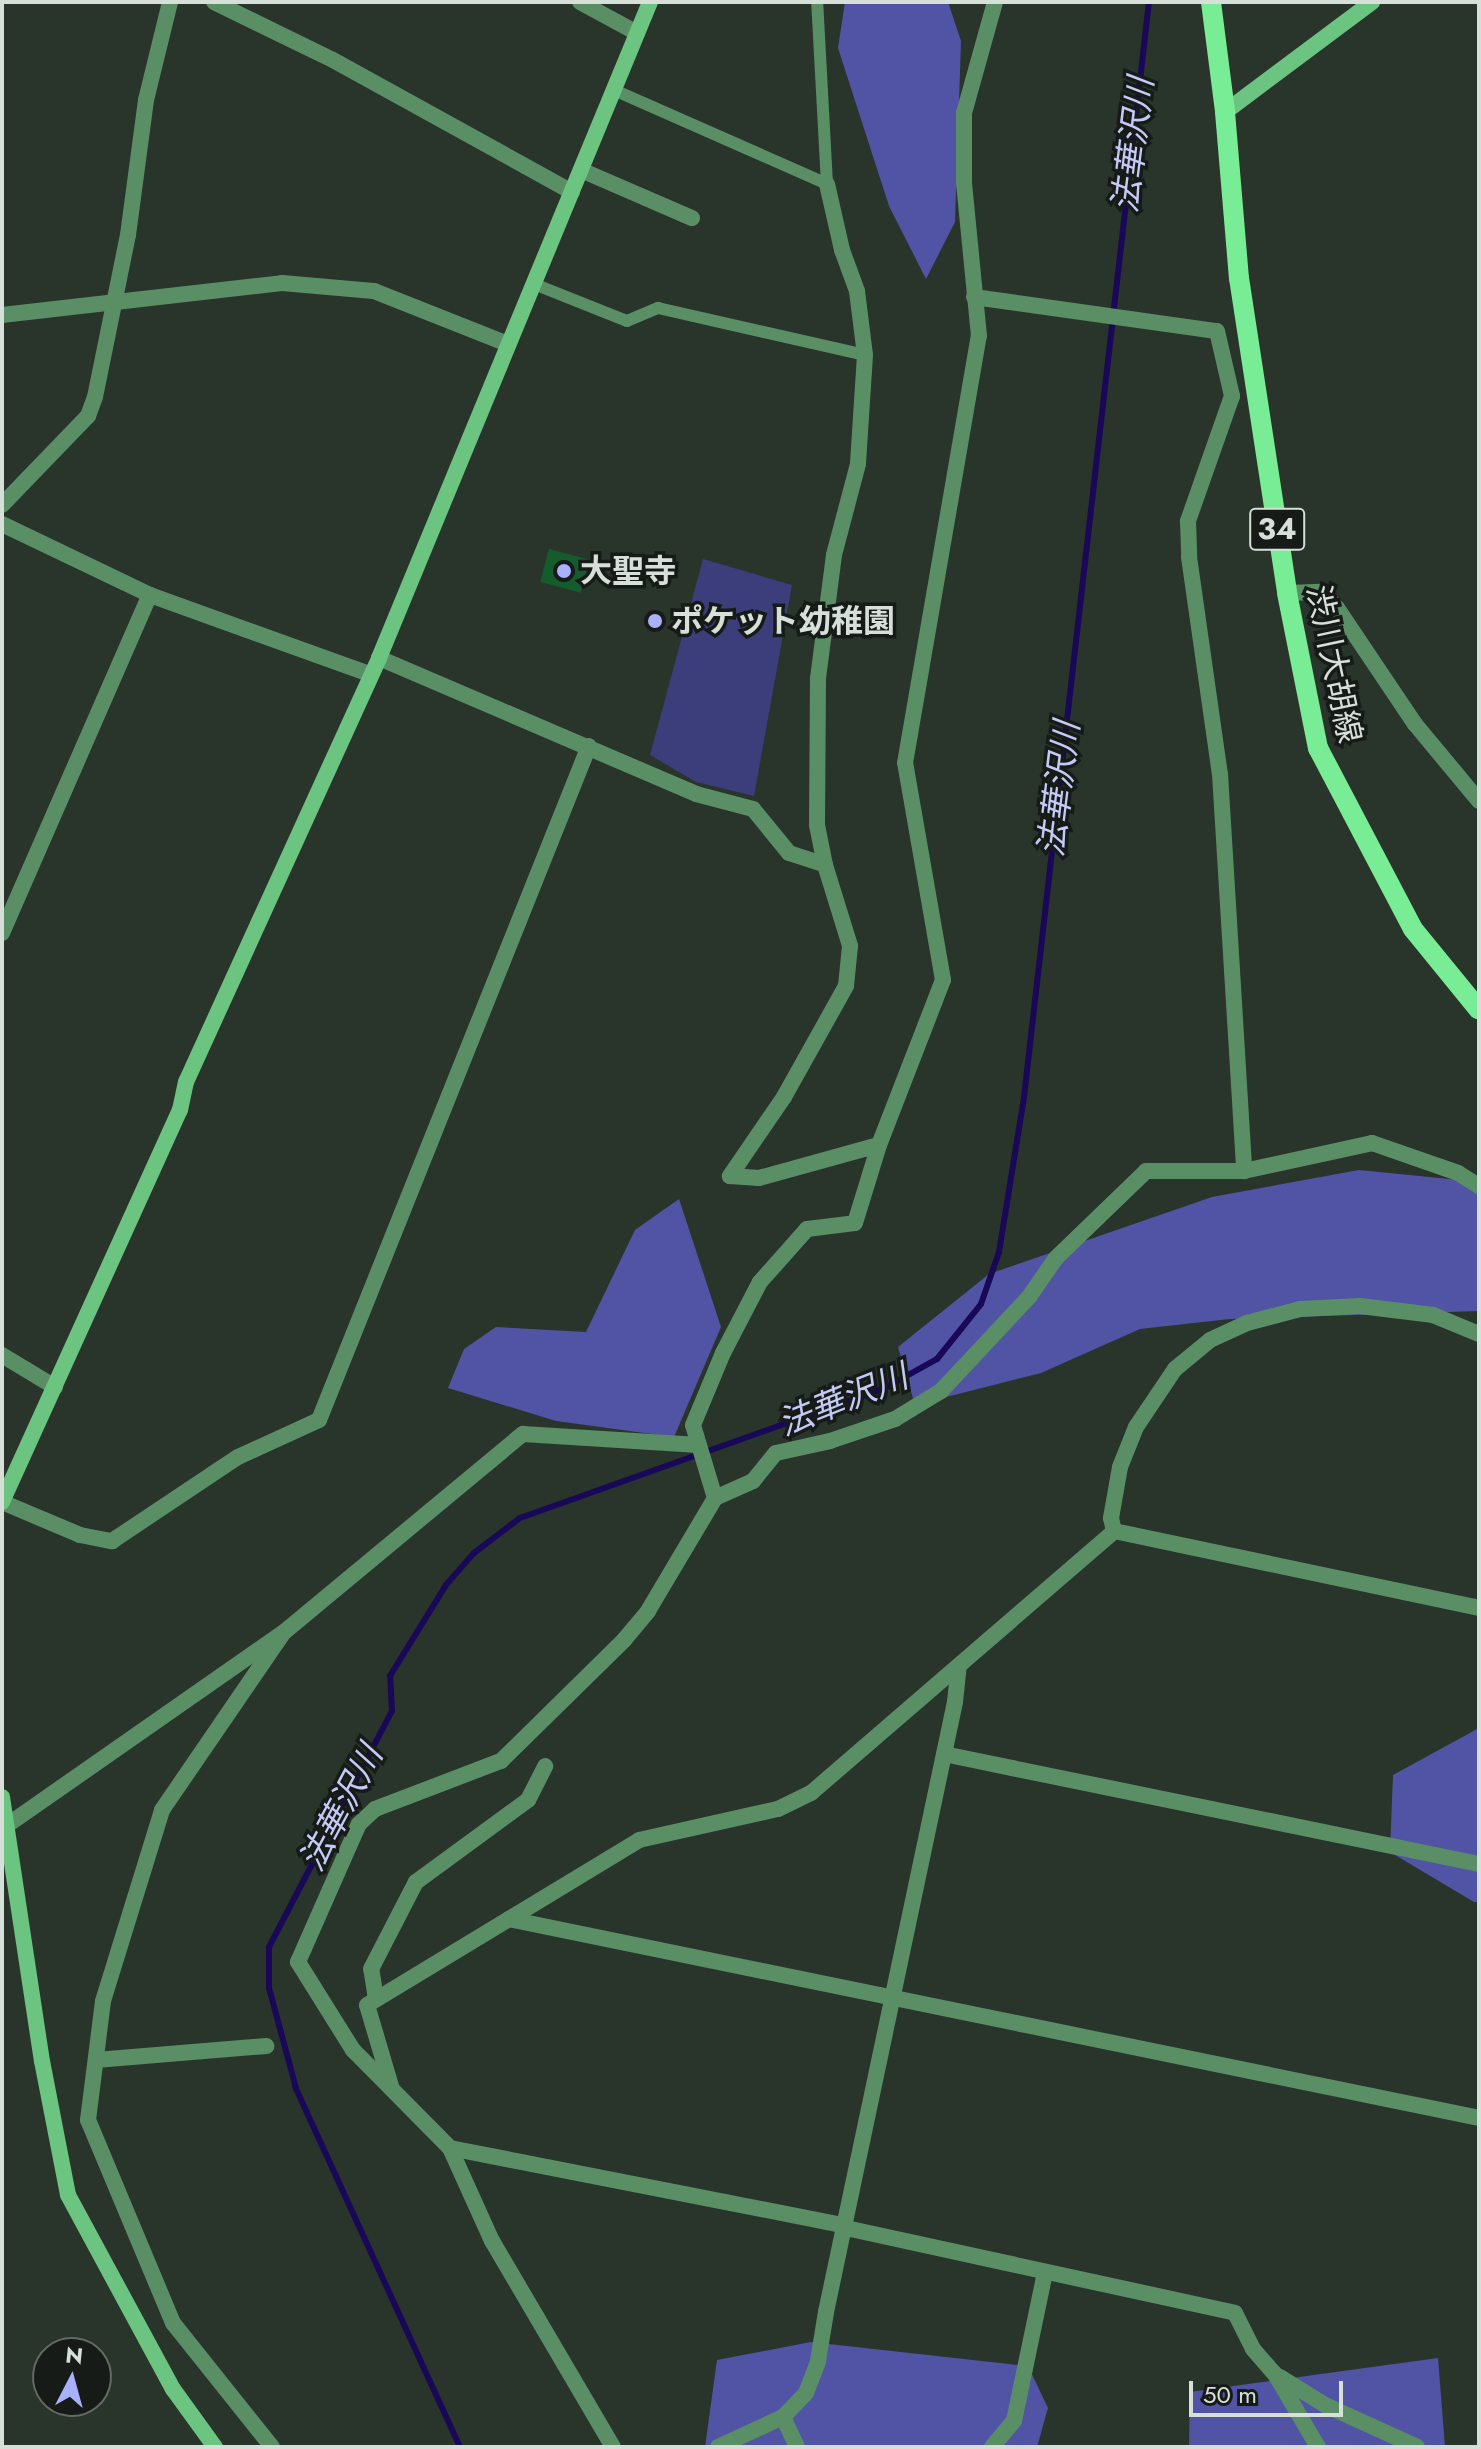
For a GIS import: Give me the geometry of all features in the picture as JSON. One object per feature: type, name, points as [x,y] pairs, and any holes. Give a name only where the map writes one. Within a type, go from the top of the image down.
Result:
[{"type":"main road","name":"渋川大胡線","points":[[1211,2],[1225,112],[1239,278],[1287,593],[1318,748],[1413,929],[1479,1010]]},
{"type":"street","points":[[2,505],[88,416],[116,302],[146,100],[170,2]]},
{"type":"street","points":[[214,2],[333,60],[572,192]]},
{"type":"street","points":[[580,2],[637,33]]},
{"type":"street","points":[[589,746],[319,1420],[238,1457],[112,1541],[80,1535],[2,1502],[180,1110],[186,1082],[379,658],[650,2]]},
{"type":"street","points":[[715,1498],[693,1425],[723,1353],[760,1282],[807,1229],[855,1223],[879,1145],[943,980],[905,763],[979,336],[964,182],[964,113],[995,2]]},
{"type":"street","points":[[1225,112],[1372,2]]},
{"type":"street","points":[[581,170],[692,218]]},
{"type":"street","points":[[827,184],[842,250],[857,291],[865,355],[858,464],[834,555],[818,679],[817,825],[825,865],[850,946],[846,986],[784,1097],[730,1176],[759,1178],[879,1145]]},
{"type":"street","points":[[2,315],[282,283],[374,291],[508,344]]},
{"type":"street","points":[[974,297],[1217,331],[1232,396],[1188,521],[1189,557],[1220,774],[1244,1171]]},
{"type":"street","points":[[1232,396],[1257,396]]},
{"type":"street","points":[[2,524],[150,595],[370,674]]},
{"type":"street","points":[[1287,593],[1322,592],[1337,608],[1415,724],[1479,801]]},
{"type":"street","points":[[2,933],[150,595]]},
{"type":"street","points":[[379,658],[696,794],[753,809],[789,853],[825,865]]},
{"type":"street","points":[[613,2447],[492,2241],[467,2192],[450,2148],[353,2050],[298,1962],[359,1824],[375,1809],[501,1761],[632,1630],[693,1539],[715,1498],[753,1481],[776,1453],[830,1441],[895,1419],[941,1391],[1029,1297],[1056,1258],[1146,1171],[1244,1171],[1372,1143],[1458,1173],[1479,1186]]},
{"type":"street","points":[[1114,1531],[1111,1518],[1120,1467],[1136,1427],[1175,1369],[1210,1340],[1247,1323],[1300,1309],[1360,1306],[1433,1315],[1479,1334]]},
{"type":"street","points":[[2,1355],[55,1387]]},
{"type":"street","points":[[6,1826],[283,1633],[523,1434],[699,1445]]},
{"type":"street","points":[[393,2092],[367,2005],[639,1840],[778,1809],[811,1793],[1114,1531]]},
{"type":"street","points":[[1114,1531],[1479,1608]]},
{"type":"street","points":[[272,2447],[173,2323],[88,2120],[103,2001],[162,1810],[283,1633]]},
{"type":"street","points":[[718,2447],[783,2417],[806,2393],[818,2361],[944,1754],[959,1666]]},
{"type":"street","points":[[944,1754],[1479,1864]]},
{"type":"street","points":[[376,1999],[371,1969],[416,1882],[528,1800],[545,1766]]},
{"type":"street","points":[[2,1797],[42,2061],[68,2195],[173,2389],[215,2447]]},
{"type":"street","points":[[509,1919],[1479,2118]]},
{"type":"street","points":[[96,2060],[266,2046]]},
{"type":"street","points":[[450,2148],[846,2227],[1235,2313],[1253,2349],[1275,2374],[1318,2447]]},
{"type":"street","points":[[992,2447],[1014,2421],[1045,2272]]},
{"type":"street","points":[[1275,2374],[1325,2405],[1417,2447]]},
{"type":"street","points":[[783,2417],[797,2447]]},
{"type":"lane","points":[[614,90],[827,184],[817,2]]},
{"type":"lane","points":[[534,284],[627,321],[658,308],[865,355]]},
{"type":"shaded area","points":[[845,2],[948,2],[961,41],[955,222],[926,279],[889,206],[838,48]]},
{"type":"shaded area","points":[[703,559],[792,585],[754,796],[696,782],[650,755]]},
{"type":"shaded area","points":[[1359,1170],[1479,1182],[1479,1311],[1230,1319],[1140,1329],[1041,1373],[915,1405],[898,1347],[989,1274],[1212,1197]]},
{"type":"shaded area","points":[[679,1199],[721,1327],[674,1437],[556,1421],[448,1388],[464,1349],[496,1327],[586,1332],[635,1230]]},
{"type":"shaded area","points":[[1479,1728],[1479,1902],[1474,1902],[1390,1852],[1393,1775]]},
{"type":"shaded area","points":[[811,2342],[1028,2366],[1048,2408],[1037,2447],[705,2447],[717,2360]]},
{"type":"shaded area","points":[[1438,2358],[1445,2447],[1189,2447],[1190,2392]]},
{"type":"building","name":"大聖寺","points":[[549,549],[590,560],[581,593],[540,582]]},
{"type":"waterway","name":"法華沢川","points":[[460,2447],[296,2088],[269,1988],[269,1947],[392,1711],[390,1676],[446,1585],[474,1553],[520,1518],[883,1389],[937,1359],[981,1304],[999,1252],[1024,1097],[1149,2]]},
{"type":"place","name":"大聖寺","points":[[564,571]]},
{"type":"place","name":"ポケット幼稚園","points":[[655,621]]}]
